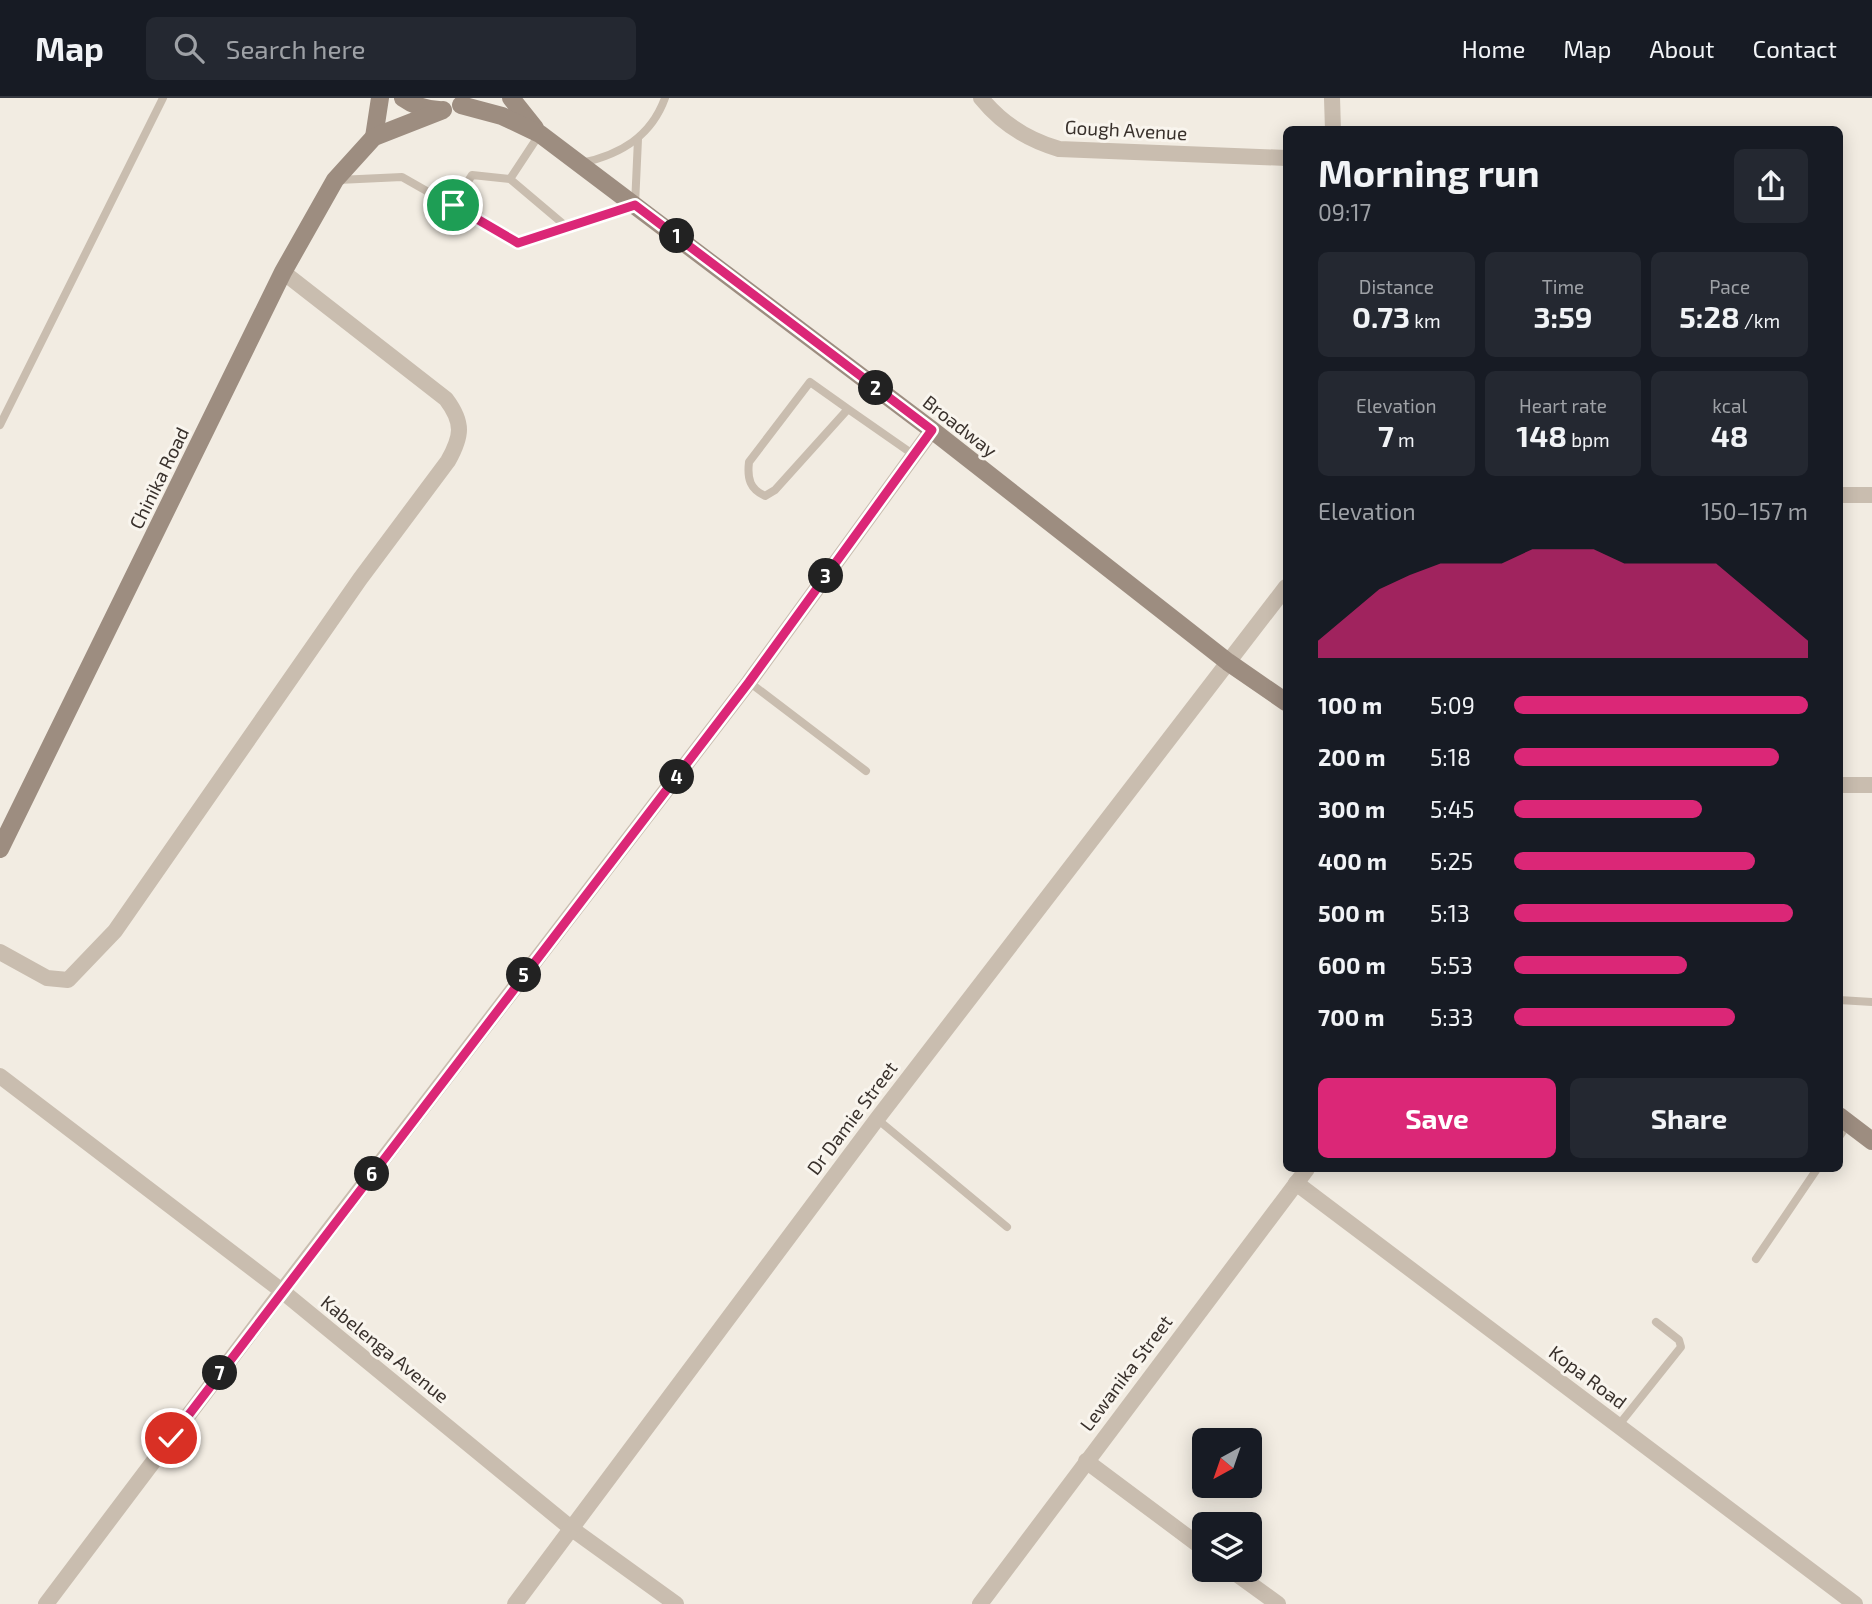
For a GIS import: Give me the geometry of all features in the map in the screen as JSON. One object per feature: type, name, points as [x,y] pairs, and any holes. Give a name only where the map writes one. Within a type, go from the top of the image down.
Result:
[{"type":"main road","points":[[374,137],[380,98]]},
{"type":"main road","points":[[403,98],[427,109],[443,110]]},
{"type":"main road","points":[[511,98],[540,134]]},
{"type":"main road","points":[[374,137],[465,101],[540,134]]},
{"type":"main road","name":"Broadway","points":[[540,134],[932,430],[1228,662],[1283,700]]},
{"type":"main road","name":"Chinika Road","points":[[0,849],[283,272],[335,180],[374,137]]},
{"type":"main road","points":[[1843,1126],[1872,1141]]},
{"type":"street","name":"Gough Avenue","points":[[981,98],[996,116],[1017,130],[1038,143],[1059,149],[1283,158]]},
{"type":"street","points":[[1332,98],[1333,126]]},
{"type":"street","points":[[0,952],[47,978],[68,980],[88,961],[114,931],[360,579],[457,446],[460,429],[456,412],[446,399],[283,272]]},
{"type":"street","points":[[46,1604],[282,1291],[749,682],[932,430]]},
{"type":"street","points":[[1843,495],[1872,495]]},
{"type":"street","name":"Dr Damie Street","points":[[515,1604],[877,1119],[1283,591]]},
{"type":"street","points":[[1843,785],[1872,785]]},
{"type":"street","name":"Kabelenga Avenue","points":[[0,1076],[282,1291],[572,1529],[676,1604]]},
{"type":"street","name":"Lewanika Street","points":[[980,1604],[1305,1172]]},
{"type":"street","name":"Kopa Road","points":[[1296,1183],[1855,1604]]},
{"type":"street","points":[[1086,1461],[1192,1540]]},
{"type":"street","points":[[1248,1582],[1278,1604]]},
{"type":"lane","points":[[0,425],[163,98]]},
{"type":"lane","points":[[580,163],[610,156],[638,139],[660,110],[665,98]]},
{"type":"lane","points":[[510,179],[540,134]]},
{"type":"lane","points":[[335,180],[402,177],[518,243],[635,205],[638,139]]},
{"type":"lane","points":[[453,205],[472,175],[510,179],[568,228]]},
{"type":"lane","points":[[848,409],[775,490],[765,496],[755,492],[747,477],[750,462],[810,382],[914,455]]},
{"type":"lane","points":[[749,682],[866,771]]},
{"type":"lane","points":[[1843,1000],[1872,1002]]},
{"type":"lane","points":[[877,1119],[1007,1227]]},
{"type":"lane","points":[[1756,1259],[1815,1172]]},
{"type":"lane","points":[[1618,1426],[1681,1347],[1679,1340],[1656,1322]]},
{"type":"route","points":[[171,1438],[749,682],[932,430],[635,205],[518,243],[453,205]]}]
